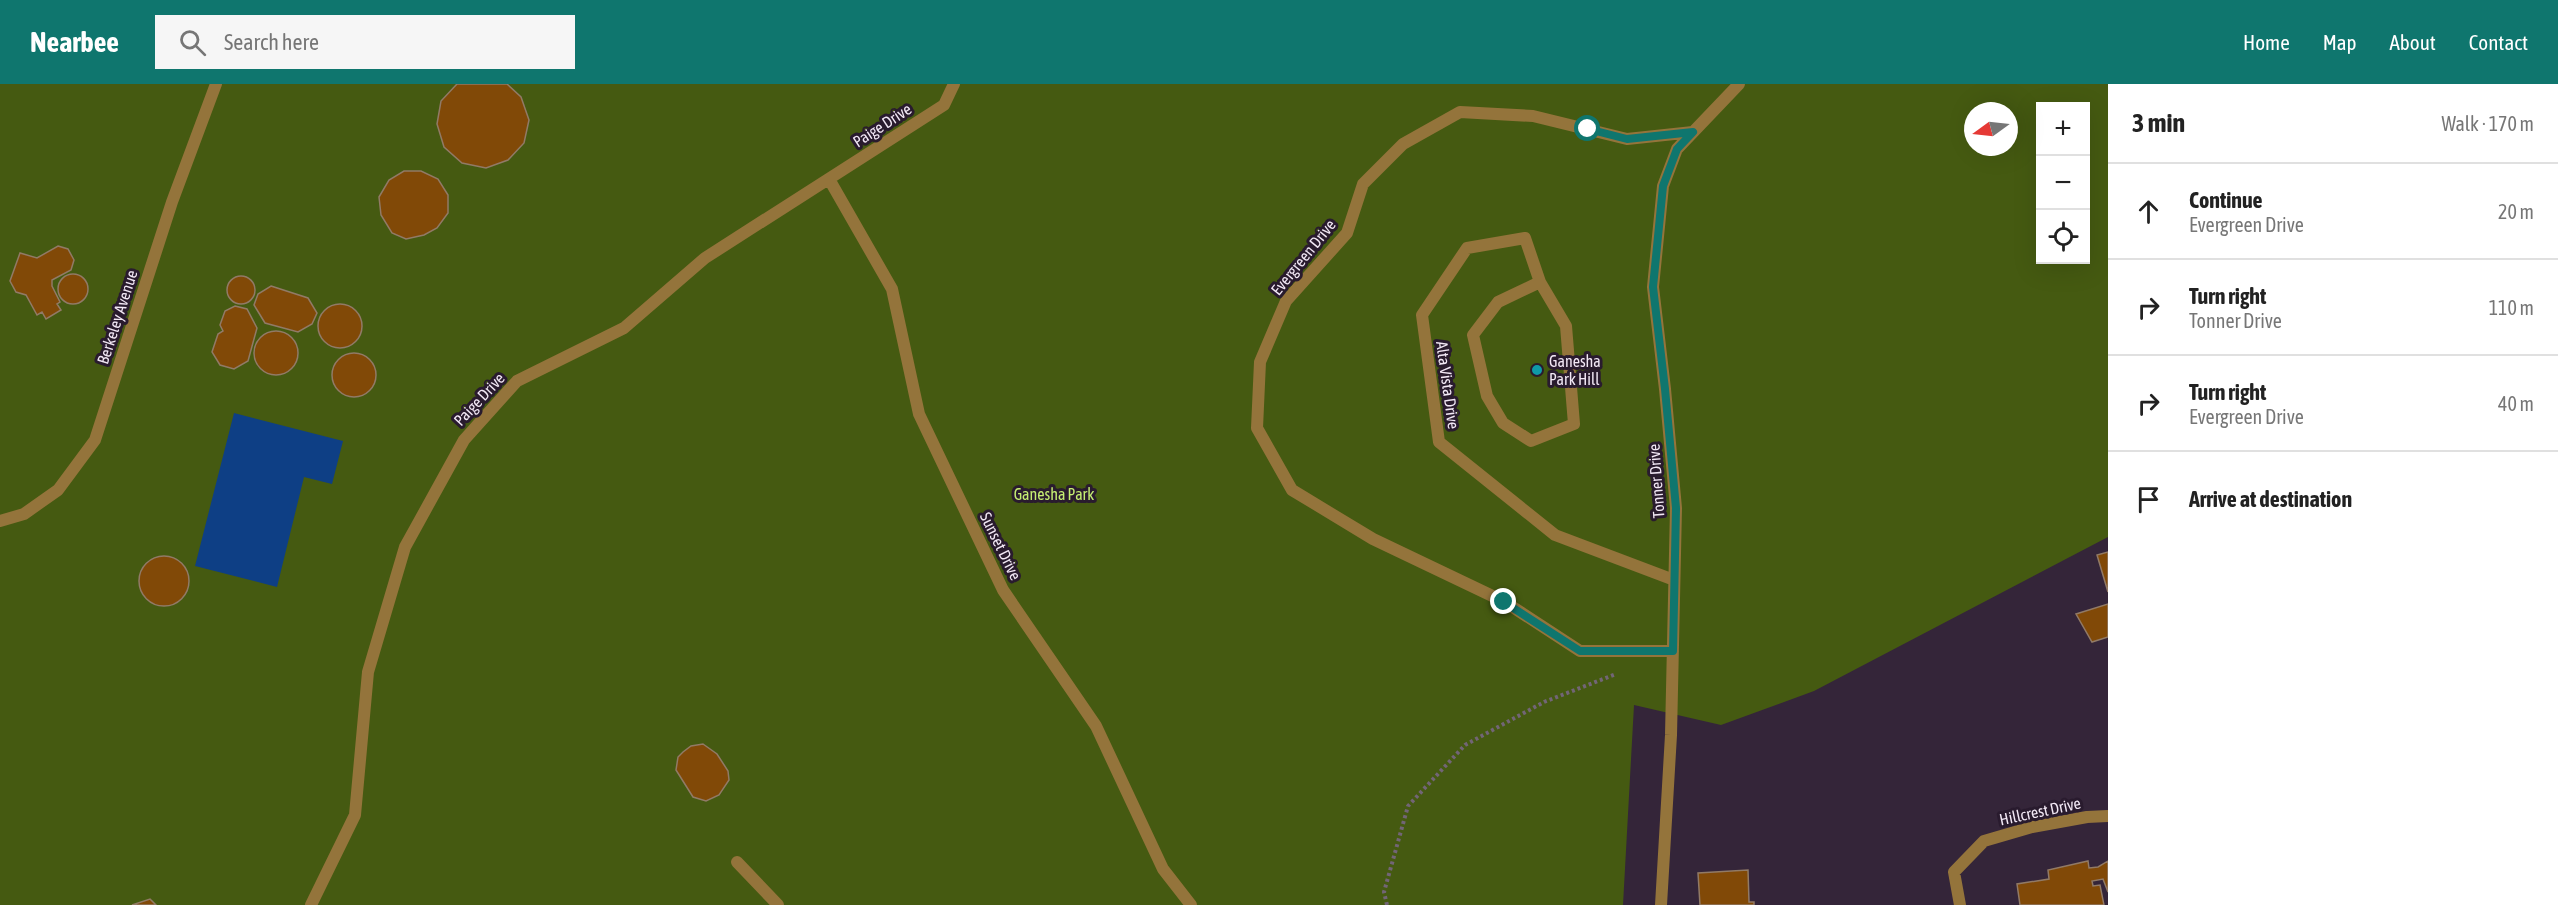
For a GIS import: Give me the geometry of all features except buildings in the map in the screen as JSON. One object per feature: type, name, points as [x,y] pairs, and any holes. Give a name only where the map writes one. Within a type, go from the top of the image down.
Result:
[{"type":"street","name":"Berkeley Avenue","points":[[0,521],[24,514],[58,490],[95,440],[172,202],[216,84]]},
{"type":"street","name":"Paige Drive","points":[[311,905],[356,815],[368,672],[405,547],[464,440],[517,381],[624,328],[705,258],[944,105],[954,84]]},
{"type":"street","name":"Tonner Drive","points":[[1661,905],[1671,735],[1676,508],[1653,287],[1663,186],[1677,149],[1739,84]]},
{"type":"street","name":"Evergreen Drive","points":[[1673,651],[1580,651],[1504,602],[1373,539],[1292,490],[1257,428],[1260,362],[1286,301],[1347,233],[1363,184],[1403,144],[1460,112],[1533,116],[1627,139],[1693,132]]},
{"type":"street","name":"Sunset Drive","points":[[829,179],[892,289],[919,414],[1003,590],[1096,726],[1163,869],[1191,905]]},
{"type":"street","name":"Alta Vista Drive","points":[[1540,282],[1498,302],[1473,334],[1487,396],[1503,423],[1531,441],[1574,424],[1566,326],[1540,282],[1525,238],[1467,248],[1422,315],[1439,442],[1555,535],[1674,580]]},
{"type":"street","name":"Hillcrest Drive","points":[[1960,905],[1954,872],[1984,841],[2032,827],[2087,817],[2108,816]]},
{"type":"street","points":[[737,862],[778,905]]},
{"type":"path","points":[[1387,905],[1384,892],[1408,806],[1465,745],[1544,702],[1619,672]]},
{"type":"green space","name":"Ganesha Park","points":[[0,84],[2108,84],[2108,537],[1814,691],[1721,725],[1634,705],[1623,905],[0,905]]},
{"type":"water","points":[[234,413],[343,441],[332,484],[304,477],[277,587],[195,566]]},
{"type":"place","name":"Ganesha Park Hill","points":[[1537,370]]},
{"type":"route","points":[[1504,602],[1580,651],[1673,651],[1676,508],[1653,287],[1663,186],[1677,149],[1693,132],[1627,139],[1588,129]]}]
